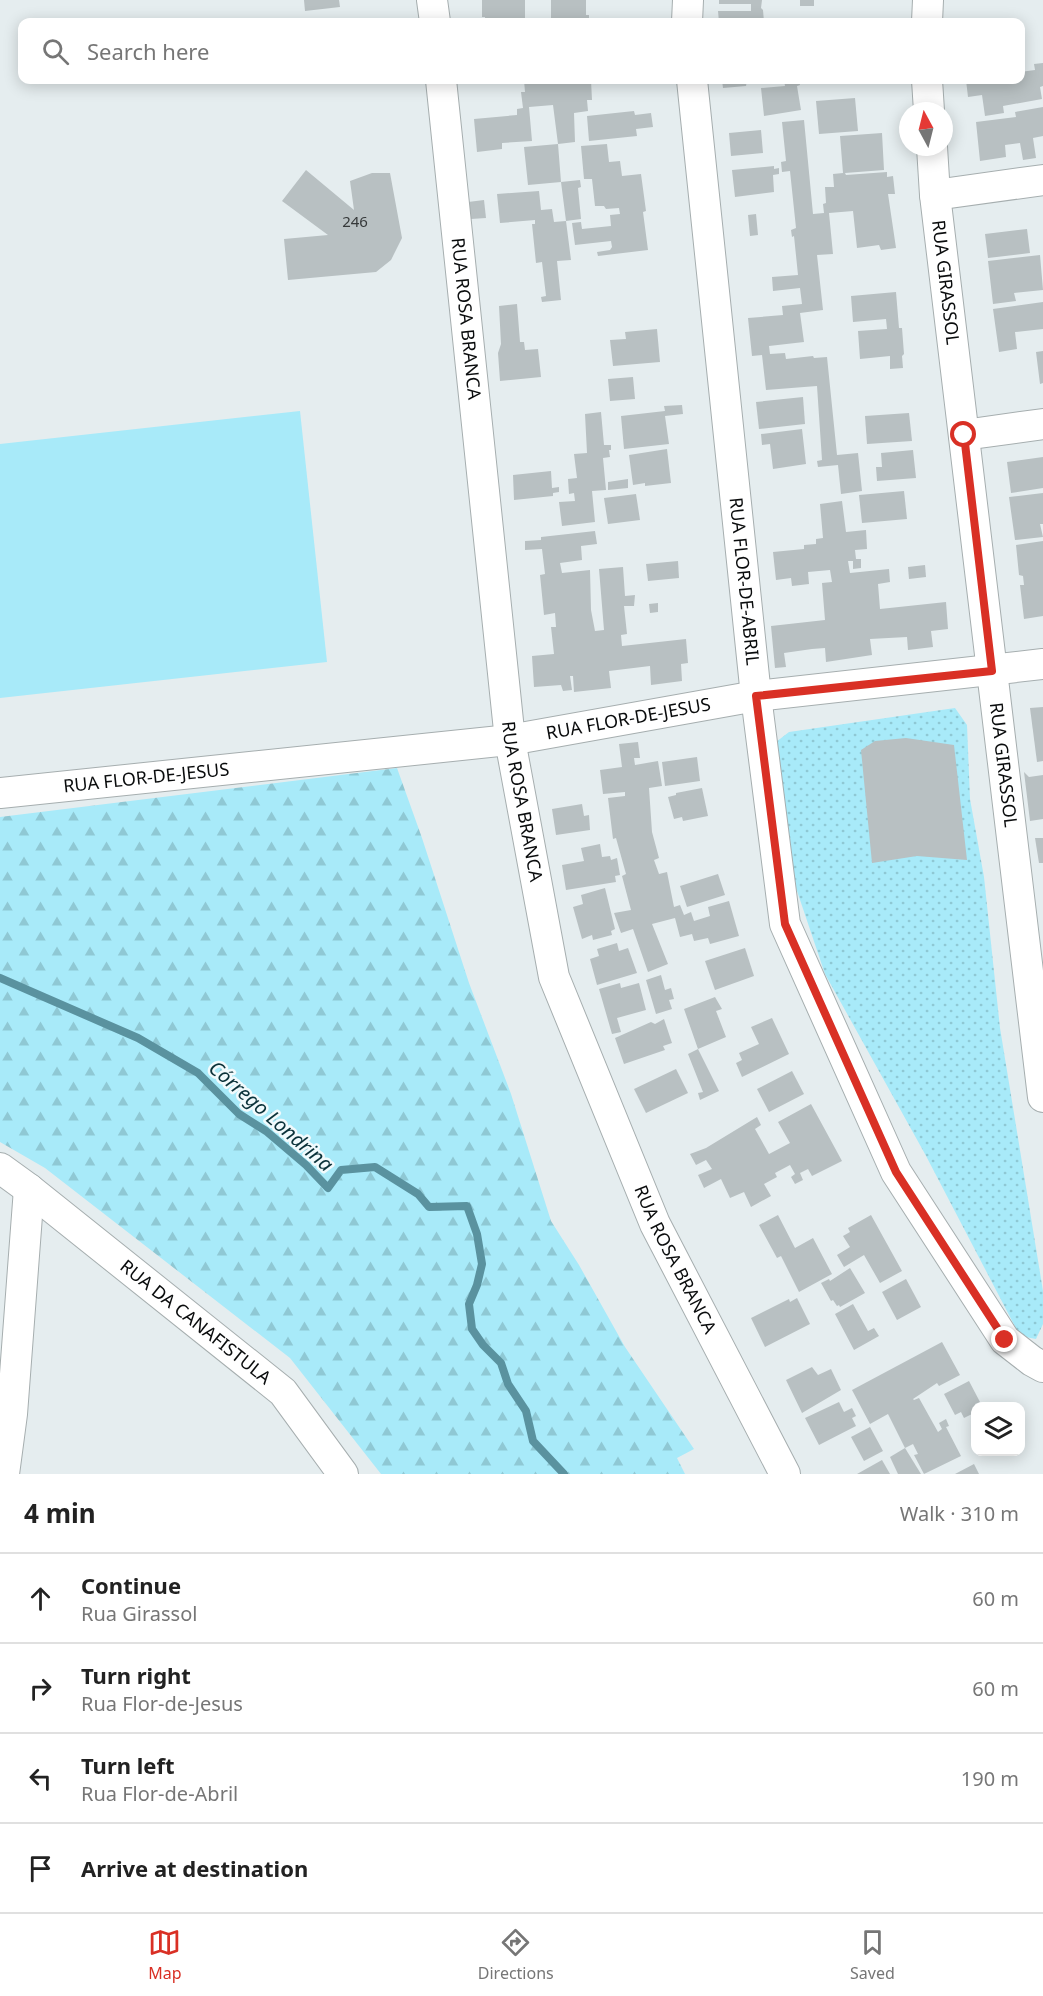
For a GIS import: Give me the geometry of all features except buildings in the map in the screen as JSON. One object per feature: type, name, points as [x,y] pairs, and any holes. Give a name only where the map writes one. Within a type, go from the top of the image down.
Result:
[{"type":"street","points":[[432,0],[434,18]]},
{"type":"street","points":[[687,18],[688,0]]},
{"type":"street","points":[[927,18],[928,0]]},
{"type":"street","name":"RUA ROSA BRANCA","points":[[441,84],[510,740],[554,977],[655,1224],[785,1474]]},
{"type":"street","name":"RUA FLOR-DE-ABRIL","points":[[692,84],[756,696],[785,924],[896,1172],[1005,1340],[1043,1367]]},
{"type":"street","points":[[927,84],[928,102]]},
{"type":"street","name":"RUA GIRASSOL","points":[[933,156],[935,195],[992,671],[1032,907],[1043,1097]]},
{"type":"street","points":[[935,195],[1043,180]]},
{"type":"street","points":[[964,435],[1043,424]]},
{"type":"street","name":"RUA FLOR-DE-JESUS","points":[[0,793],[510,740],[756,696],[1043,664]]},
{"type":"street","name":"RUA DA CANAFISTULA","points":[[0,1168],[283,1392],[336,1472]]},
{"type":"street","points":[[4,1474],[12,1414],[29,1189]]},
{"type":"green space","points":[[300,411],[327,662],[0,698],[0,444]]},
{"type":"green space","points":[[955,708],[967,725],[970,799],[984,877],[1000,1028],[1043,1291],[1043,1324],[1036,1339],[1020,1336],[925,1154],[825,974],[796,888],[776,742],[789,732]]},
{"type":"green space","points":[[397,768],[469,983],[511,1094],[551,1221],[579,1265],[625,1347],[694,1449],[677,1458],[685,1474],[381,1474],[290,1358],[45,1168],[0,1142],[0,817]]},
{"type":"waterway","name":"Córrego Londrina","points":[[0,978],[138,1038],[198,1073],[239,1114],[266,1131],[306,1165],[328,1188],[341,1170],[375,1167],[418,1194],[429,1207],[467,1206],[477,1234],[482,1264],[469,1304],[472,1329],[483,1345],[501,1363],[508,1384],[526,1411],[533,1441],[564,1474]]},
{"type":"route","points":[[964,435],[992,671],[756,696],[785,924],[896,1172],[1005,1340]]}]
